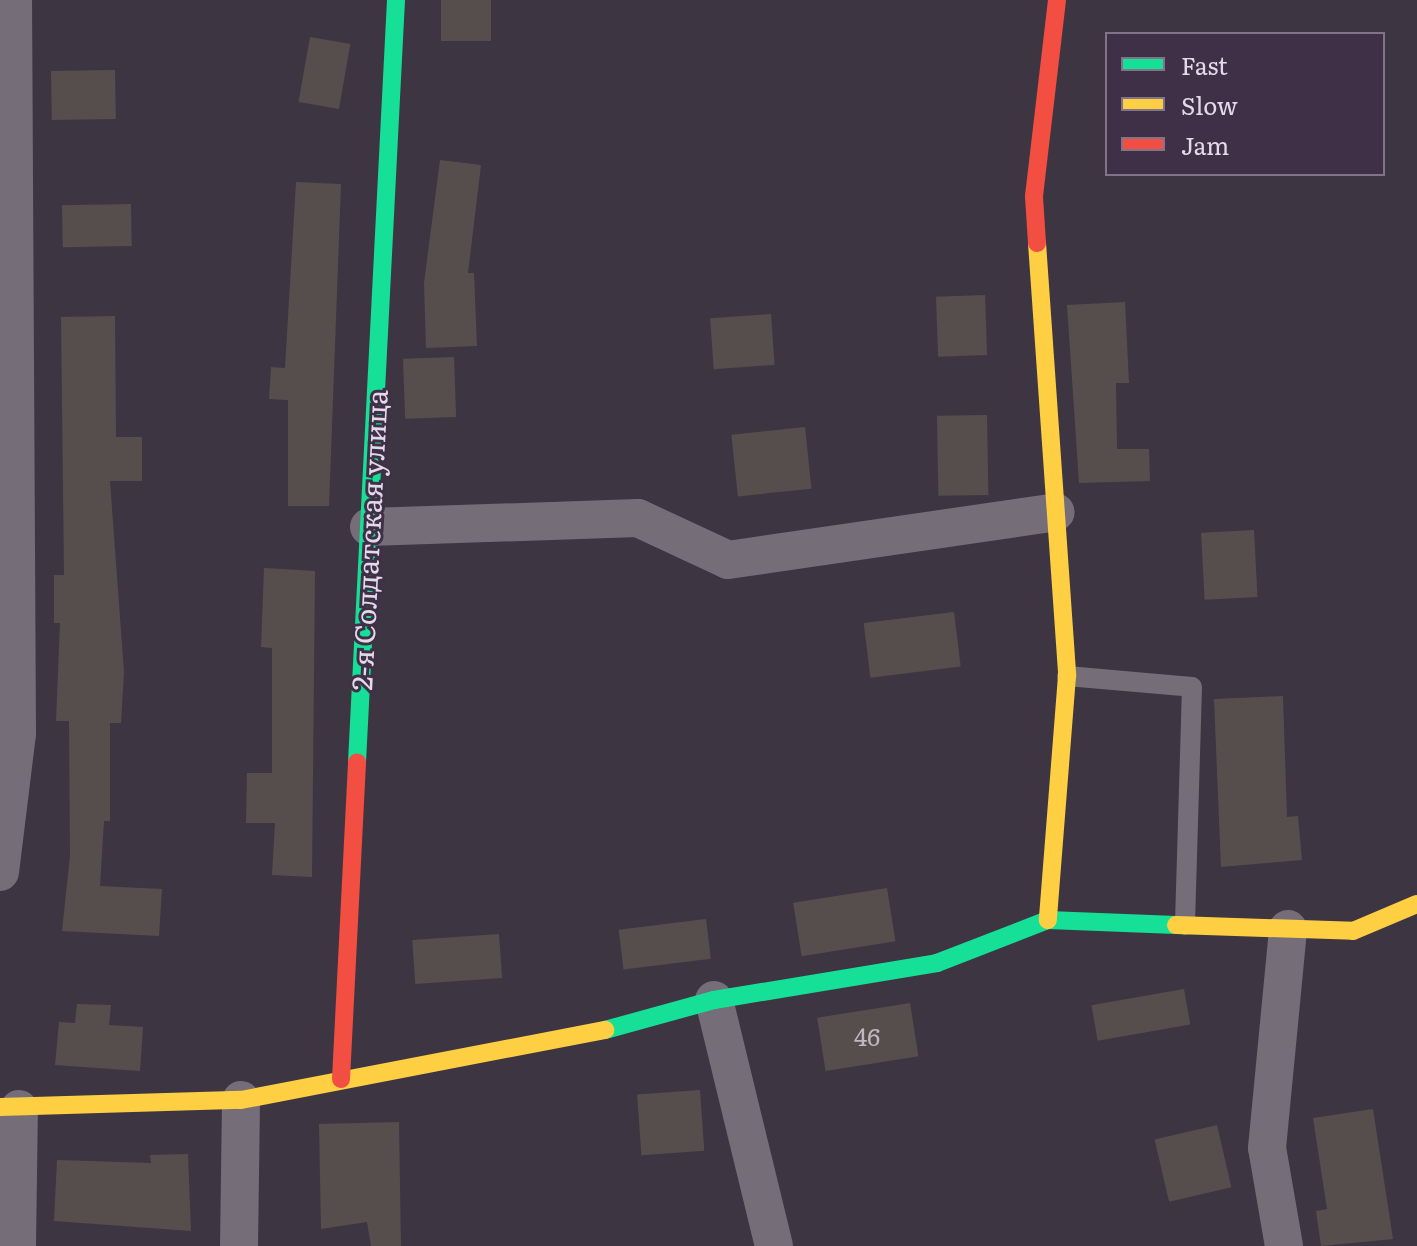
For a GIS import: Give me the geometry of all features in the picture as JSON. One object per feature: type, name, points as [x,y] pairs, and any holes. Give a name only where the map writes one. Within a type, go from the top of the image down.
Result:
[{"type":"street","points":[[0,872],[17,734],[13,0]]},
{"type":"street","name":"2-я Солдатская улица","points":[[341,1079],[396,0]]},
{"type":"street","points":[[1048,920],[1067,676],[1034,196],[1057,0]]},
{"type":"street","points":[[369,527],[638,518],[728,560],[1056,512]]},
{"type":"street","points":[[17,1246],[10,1108],[241,1100],[603,1031],[714,1000],[937,963],[1048,920],[1353,931],[1417,904]]},
{"type":"street","points":[[1284,1246],[1267,1148],[1288,929]]},
{"type":"street","points":[[714,1000],[774,1246]]},
{"type":"street","points":[[239,1246],[241,1100]]},
{"type":"lane","points":[[1067,676],[1192,687],[1185,925]]},
{"type":"building","points":[[441,0],[491,0],[491,41],[441,41]]},
{"type":"building","points":[[310,37],[350,44],[339,109],[299,102]]},
{"type":"building","points":[[115,70],[116,119],[52,120],[51,71]]},
{"type":"building","points":[[440,160],[481,165],[468,273],[474,273],[477,346],[426,348],[424,283]]},
{"type":"building","points":[[296,182],[341,184],[329,506],[288,506],[288,400],[269,399],[271,367],[285,368]]},
{"type":"building","points":[[131,204],[132,246],[63,247],[62,205]]},
{"type":"building","points":[[985,295],[987,355],[938,357],[936,297]]},
{"type":"building","points":[[1125,302],[1129,383],[1116,383],[1117,449],[1149,449],[1150,481],[1079,483],[1067,305]]},
{"type":"building","points":[[771,314],[775,365],[714,369],[710,318]]},
{"type":"building","points":[[115,316],[116,437],[142,437],[142,481],[110,481],[124,672],[121,723],[110,723],[110,821],[104,821],[100,886],[162,889],[159,936],[62,931],[70,856],[69,721],[56,721],[60,623],[54,623],[54,575],[64,575],[61,317]]},
{"type":"building","points":[[454,357],[456,417],[405,419],[403,359]]},
{"type":"building","points":[[987,415],[988,495],[938,496],[937,416]]},
{"type":"building","points":[[805,427],[811,489],[738,496],[731,435]]},
{"type":"building","points":[[1254,530],[1258,597],[1205,600],[1201,533]]},
{"type":"building","points":[[264,568],[315,571],[312,877],[272,875],[275,823],[246,823],[247,773],[272,773],[272,648],[261,647]]},
{"type":"building","points":[[954,612],[961,667],[870,678],[864,623]]},
{"type":"building","points":[[1283,696],[1287,817],[1298,816],[1302,860],[1221,867],[1214,699]]},
{"type":"building","points":[[887,888],[895,941],[802,956],[793,903]]},
{"type":"building","points":[[706,919],[711,959],[624,969],[619,930]]},
{"type":"building","points":[[499,934],[502,978],[415,984],[412,940]]},
{"type":"building","points":[[1184,989],[1190,1024],[1098,1041],[1091,1005]]},
{"type":"building","points":[[910,1003],[918,1056],[826,1071],[817,1018]]},
{"type":"building","points":[[77,1004],[111,1005],[109,1025],[143,1027],[140,1071],[55,1065],[59,1022],[75,1023]]},
{"type":"building","points":[[700,1090],[704,1151],[641,1155],[637,1094]]},
{"type":"building","points":[[1373,1109],[1393,1239],[1321,1246],[1316,1211],[1327,1209],[1313,1118]]},
{"type":"building","points":[[399,1122],[401,1246],[371,1246],[367,1222],[321,1229],[319,1124]]},
{"type":"building","points":[[1217,1125],[1231,1187],[1169,1202],[1155,1139]]},
{"type":"building","points":[[188,1154],[191,1231],[54,1221],[57,1160],[151,1163],[150,1155]]},
{"type":"traffic: fast","points":[[357,762],[396,0]]},
{"type":"traffic: fast","points":[[605,1030],[714,1000],[937,963],[1048,920],[1176,925]]},
{"type":"traffic: slow","points":[[1037,243],[1067,676],[1048,920]]},
{"type":"traffic: slow","points":[[1176,925],[1353,931],[1417,904]]},
{"type":"traffic: slow","points":[[0,1107],[241,1100],[605,1030]]},
{"type":"traffic: jam","points":[[1037,243],[1034,196],[1057,0]]},
{"type":"traffic: jam","points":[[341,1079],[357,762]]}]
